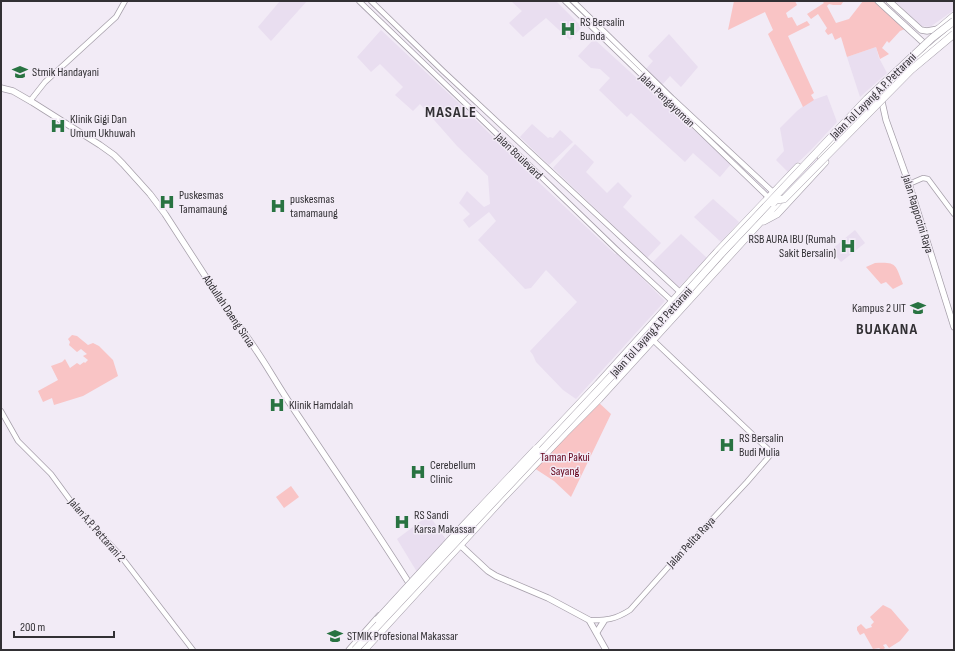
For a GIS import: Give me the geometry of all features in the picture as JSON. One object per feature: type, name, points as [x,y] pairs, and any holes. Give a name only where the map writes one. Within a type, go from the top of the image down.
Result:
[{"type":"highway","points":[[350,650],[465,524],[598,384],[711,258],[773,197],[872,90],[923,42],[954,16]]},
{"type":"highway","name":"Jalan Tol Layang A.P. Pettarani","points":[[355,650],[618,369],[721,254],[867,99],[932,38],[954,21]]},
{"type":"highway","points":[[364,650],[560,437],[607,391],[760,222],[872,103],[954,30]]},
{"type":"highway","points":[[773,197],[784,199],[911,70],[954,35]]},
{"type":"highway","points":[[760,222],[776,214],[882,102],[954,35]]},
{"type":"highway","points":[[846,117],[846,123],[848,125],[853,123]]},
{"type":"highway","points":[[835,129],[838,127],[842,128],[842,135]]},
{"type":"highway","name":"Jalan Tol Layang A.P. Pettarani","points":[[360,650],[591,402],[711,269],[773,197]]},
{"type":"highway","points":[[598,384],[597,388],[599,391],[603,393],[607,391]]},
{"type":"highway","points":[[582,400],[589,398],[592,402],[591,407]]},
{"type":"highway","points":[[350,650],[368,633],[383,614],[552,432]]},
{"type":"highway","points":[[383,614],[381,619],[383,622],[386,624],[390,622]]},
{"type":"highway","points":[[368,633],[373,633],[375,635],[374,639]]},
{"type":"main road","points":[[878,1],[930,50]]},
{"type":"main road","points":[[889,1],[921,30],[938,30]]},
{"type":"main road","points":[[1,85],[10,88],[13,91]]},
{"type":"main road","name":"Abdullah Daeng Sirua","points":[[1,88],[13,91],[31,101],[114,155],[150,194],[233,319],[246,335],[409,583]]},
{"type":"main road","name":"Jalan Rappocini Raya","points":[[882,102],[886,120],[909,184],[954,327]]},
{"type":"main road","points":[[350,650],[409,583],[455,536],[541,441],[552,432]]},
{"type":"main road","name":"Jalan Pelita Raya","points":[[460,545],[488,571],[496,576],[548,598],[589,620]]},
{"type":"main road","points":[[589,620],[606,650]]},
{"type":"main road","points":[[597,632],[604,621]]},
{"type":"street","points":[[31,101],[47,82],[116,17],[125,1]]},
{"type":"street","name":"Jalan Boulevard","points":[[359,1],[616,249],[682,309]]},
{"type":"street","name":"Jalan Boulevard","points":[[371,1],[443,71],[690,300]]},
{"type":"street","name":"Jalan Pengayoman","points":[[565,1],[739,169],[773,197]]},
{"type":"street","name":"Jalan Pengayoman","points":[[573,1],[672,98],[743,164],[773,197]]},
{"type":"street","points":[[739,169],[743,164]]},
{"type":"street","points":[[909,184],[923,178],[928,179],[954,214]]},
{"type":"street","name":"Jalan Pelita Raya","points":[[589,620],[604,621],[621,616],[638,602],[772,453],[653,340]]},
{"type":"street","name":"Jalan A.P. Pettarani 2","points":[[1,411],[18,441],[51,474],[74,504],[126,562],[193,650]]},
{"type":"shaded area","points":[[280,1],[307,1],[271,41],[258,27]]},
{"type":"shaded area","points":[[511,1],[556,1],[582,27],[570,40],[546,18],[523,37],[509,23],[522,11]]},
{"type":"shaded area","points":[[895,1],[954,1],[954,10],[930,27],[921,26]]},
{"type":"shaded area","points":[[381,30],[465,109],[530,174],[615,254],[617,253],[665,301],[576,399],[563,390],[536,362],[530,351],[577,302],[546,270],[531,288],[525,289],[478,240],[496,221],[489,212],[469,228],[463,220],[470,214],[459,203],[467,191],[484,207],[490,204],[488,176],[457,146],[420,104],[413,111],[395,95],[403,87],[380,64],[371,72],[357,57]]},
{"type":"shaded area","points":[[669,34],[698,67],[681,87],[670,76],[662,85],[646,69],[653,61],[648,56]]},
{"type":"shaded area","points":[[594,39],[731,164],[720,177],[693,153],[685,162],[631,113],[627,117],[599,90],[610,78],[600,69],[591,68],[578,56]]},
{"type":"shaded area","points":[[876,47],[879,58],[887,73],[860,97],[847,57]]},
{"type":"shaded area","points":[[827,95],[837,122],[788,172],[776,160],[784,151],[780,128],[797,111],[810,101]]},
{"type":"shaded area","points":[[532,124],[548,138],[553,138],[560,130],[573,142],[549,165],[520,137]]},
{"type":"shaded area","points":[[575,144],[594,162],[586,172],[607,193],[618,182],[632,196],[623,207],[661,243],[647,258],[553,168]]},
{"type":"shaded area","points":[[713,199],[739,222],[721,242],[694,217]]},
{"type":"shaded area","name":"RSB AURA IBU (Rumah Sakit Bersalin)","points":[[855,230],[865,243],[841,262],[831,250]]},
{"type":"shaded area","points":[[681,234],[707,258],[679,287],[652,263]]},
{"type":"shaded area","points":[[429,515],[447,541],[417,572],[397,539]]},
{"type":"green space","points":[[734,1],[795,1],[797,5],[786,13],[788,18],[792,17],[797,26],[807,21],[810,25],[788,36],[814,93],[811,95],[814,100],[803,107],[768,34],[773,30],[765,12],[728,30]]},
{"type":"green space","points":[[822,1],[843,2],[841,5],[829,4],[827,6],[836,23],[849,19],[863,1],[874,1],[905,29],[900,31],[889,43],[887,41],[882,48],[889,54],[880,59],[876,47],[847,57],[841,37],[835,40],[832,33],[828,35],[825,31],[827,28],[818,14],[811,19],[807,14],[824,3]]},
{"type":"green space","points":[[875,263],[888,263],[894,266],[903,284],[893,289],[886,282],[881,284],[866,267]]},
{"type":"green space","points":[[72,335],[77,336],[88,345],[93,343],[99,346],[113,360],[118,376],[83,396],[54,405],[52,398],[43,402],[38,391],[58,380],[51,366],[62,362],[65,359],[70,368],[77,363],[80,365],[88,360],[83,356],[87,354],[81,349],[77,352],[69,345],[70,342],[68,339]]},
{"type":"green space","name":"Taman Pakui Sayang","points":[[597,401],[611,414],[571,497],[554,481],[534,468]]},
{"type":"green space","points":[[291,486],[299,497],[284,508],[276,497]]},
{"type":"green space","points":[[883,605],[891,609],[909,630],[900,641],[889,648],[886,644],[883,645],[885,648],[882,650],[879,648],[873,649],[864,633],[860,635],[857,627],[861,624],[866,629],[872,627],[871,625],[874,622],[870,617]]},
{"type":"place","name":"RS Bersalin Bunda","points":[[568,29]]},
{"type":"place","name":"Stmik Handayani","points":[[20,72]]},
{"type":"place","name":"Klinik Gigi Dan Umum Ukhuwah","points":[[58,126]]},
{"type":"place","name":"Puskesmas Tamamaung","points":[[167,202]]},
{"type":"place","name":"puskesmas tamamaung","points":[[278,206]]},
{"type":"place","name":"RSB AURA IBU (Rumah Sakit Bersalin)","points":[[848,246]]},
{"type":"place","name":"Kampus 2 UIT","points":[[918,308]]},
{"type":"place","name":"Klinik Hamdalah","points":[[277,405]]},
{"type":"place","name":"RS Bersalin Budi Mulia","points":[[727,445]]},
{"type":"place","name":"Cerebellum Clinic","points":[[418,472]]},
{"type":"place","name":"RS Sandi Karsa Makassar","points":[[402,522]]},
{"type":"place","name":"STMIK Profesional Makassar","points":[[335,636]]},
{"type":"district","name":"MASALE","points":[[451,111]]},
{"type":"district","name":"BUAKANA","points":[[887,328]]}]
